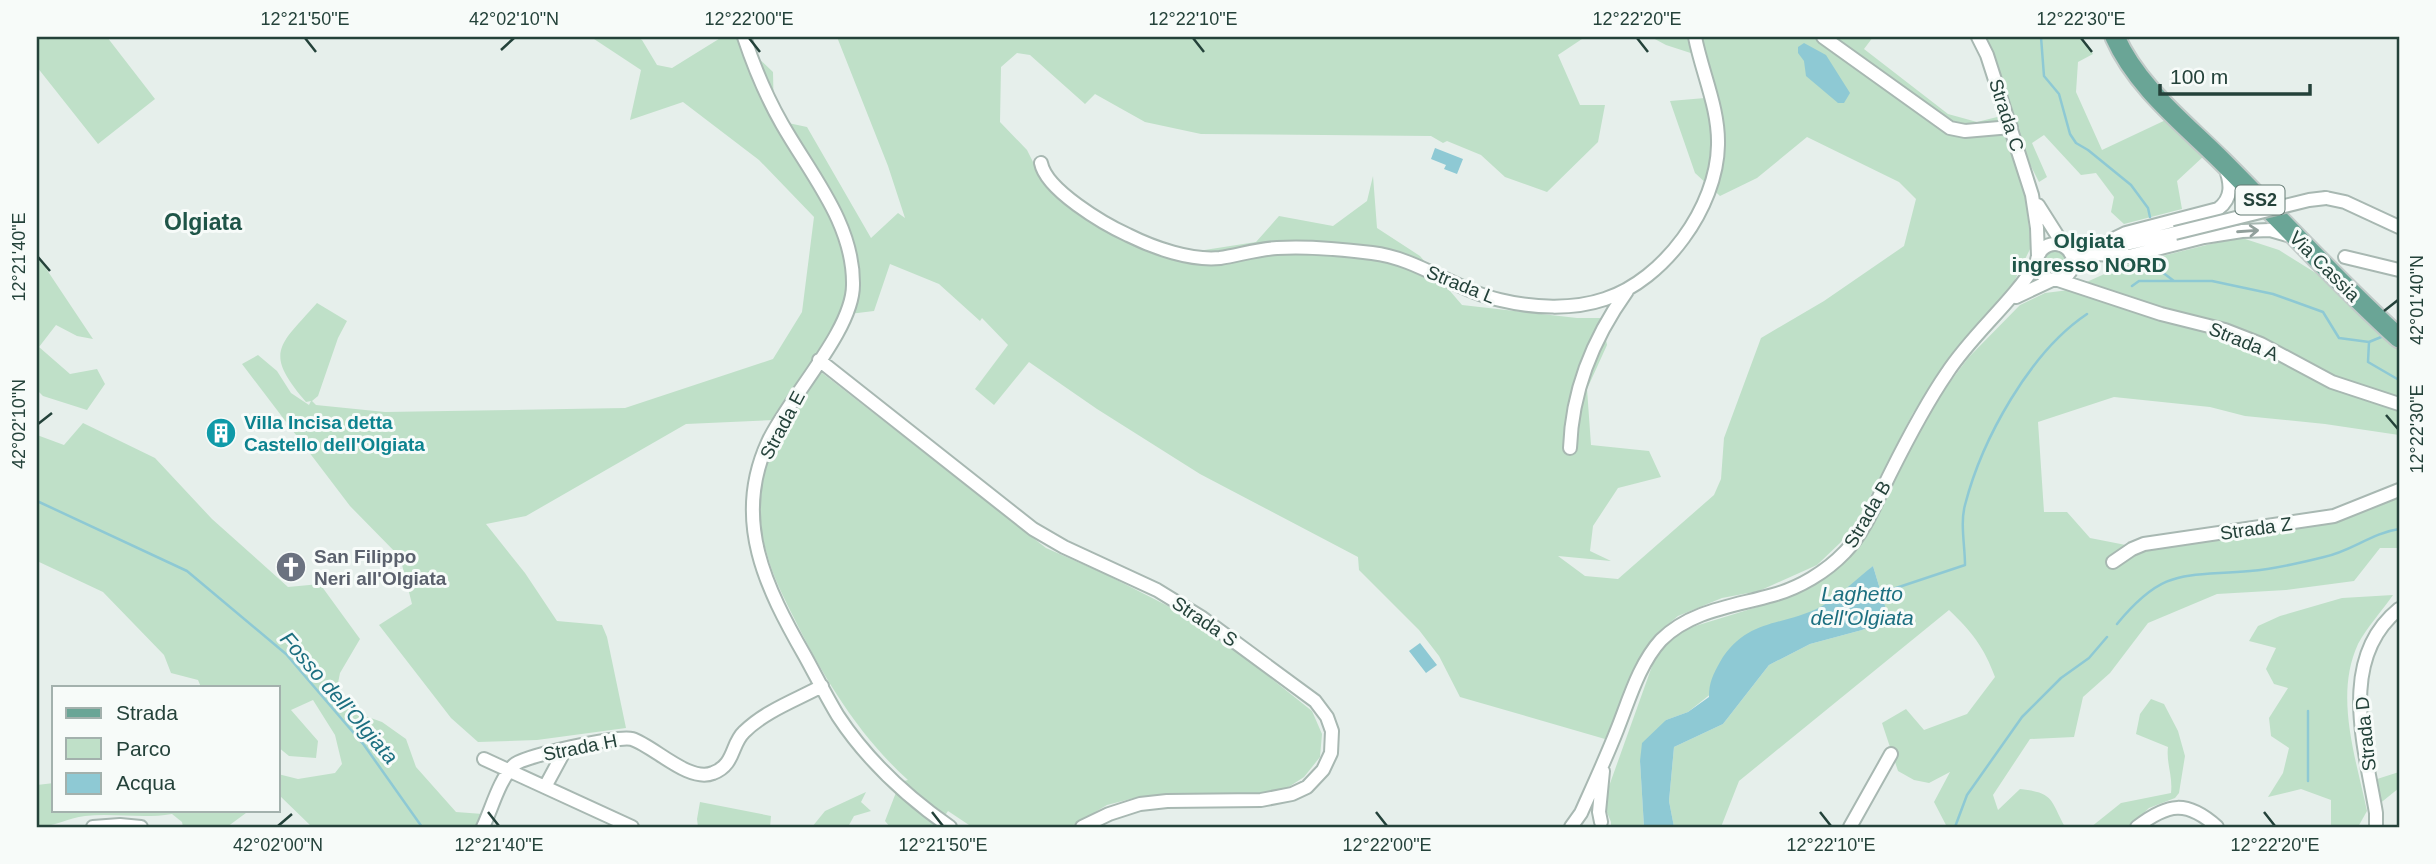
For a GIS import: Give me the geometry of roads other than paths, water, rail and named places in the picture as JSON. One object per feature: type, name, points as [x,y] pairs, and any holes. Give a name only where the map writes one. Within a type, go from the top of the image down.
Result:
[{"type":"main road","name":"Via Cassia","points":[[2115,37],[2145,83],[2399,338]]},
{"type":"street","name":"Strada E","points":[[744,37],[766,94],[841,223],[853,266],[852,300],[844,321],[775,428],[763,454],[754,493],[753,527],[757,550],[764,576],[784,620],[846,727],[898,786],[950,827]]},
{"type":"street","name":"Strada L","points":[[1041,163],[1045,176],[1052,183],[1114,228],[1149,244],[1188,255],[1216,258],[1271,248],[1313,247],[1378,253],[1400,259],[1476,294],[1530,305],[1593,303],[1629,288],[1663,262],[1682,240],[1703,204],[1714,174],[1717,126],[1695,37]]},
{"type":"street","points":[[1823,37],[1951,128],[1970,131],[2011,127]]},
{"type":"street","name":"Strada C","points":[[1978,37],[1987,55],[2032,195],[2036,213],[2037,259]]},
{"type":"street","points":[[2109,248],[2126,233],[2222,207],[2230,191],[2228,174],[2222,161]]},
{"type":"street","name":"Strada C","points":[[2032,195],[2070,257]]},
{"type":"street","points":[[2070,257],[2080,258],[2109,248],[2326,198],[2345,202],[2399,227]]},
{"type":"street","points":[[2109,248],[2125,257],[2204,237],[2242,231],[2277,231],[2298,239]]},
{"type":"street","points":[[2070,257],[2064,278],[2055,280],[2040,272],[2037,259],[2046,246],[2058,244],[2070,257],[2084,287]]},
{"type":"street","points":[[2345,257],[2399,270]]},
{"type":"street","name":"Strada B","points":[[1574,825],[1640,674],[1662,639],[1684,623],[1709,612],[1790,589],[1814,576],[1845,553],[1858,536],[1907,440],[1948,371],[1979,332],[2009,301],[2037,259]]},
{"type":"street","name":"Strada B","points":[[2009,301],[2055,280]]},
{"type":"street","name":"Strada A","points":[[2055,280],[2084,287],[2161,314],[2225,330],[2261,344],[2332,382],[2399,404]]},
{"type":"street","points":[[1570,448],[1577,394],[1591,353],[1608,317],[1629,288]]},
{"type":"street","name":"Strada S","points":[[819,360],[1033,529],[1064,547],[1133,577],[1179,602],[1315,702],[1330,723],[1333,746],[1326,765],[1314,782],[1292,794],[1261,800],[1147,803],[1117,811],[1082,827]]},
{"type":"street","name":"Strada Z","points":[[2113,562],[2144,544],[2334,516],[2399,490]]},
{"type":"street","name":"Strada D","points":[[2376,827],[2360,718],[2360,690],[2372,643],[2388,619],[2399,609]]},
{"type":"street","name":"Strada H","points":[[509,771],[524,758],[613,738],[628,738],[680,767],[696,773],[711,774],[724,766],[731,757],[738,738],[746,729],[774,711],[822,687]]},
{"type":"street","points":[[545,787],[565,750]]},
{"type":"street","points":[[1850,827],[1891,754]]},
{"type":"street","name":"Strada H","points":[[484,759],[632,827]]},
{"type":"street","name":"Strada B","points":[[1603,825],[1600,812],[1604,761]]},
{"type":"street","points":[[483,827],[509,771]]},
{"type":"street","points":[[2137,827],[2160,811],[2178,807],[2197,812],[2217,827]]},
{"type":"street","points":[[1574,825],[1586,816],[1592,816],[1603,825]]},
{"type":"street","points":[[93,827],[141,827]]},
{"type":"water","points":[[1804,43],[1826,55],[1850,93],[1844,103],[1838,103],[1806,76],[1804,61],[1798,53],[1798,47]]},
{"type":"water","points":[[1435,148],[1463,159],[1457,174],[1444,169],[1446,165],[1431,159]]},
{"type":"water","name":"Laghetto dell'Olgiata","points":[[1873,566],[1889,619],[1862,630],[1810,644],[1769,665],[1723,724],[1674,747],[1669,801],[1674,827],[1644,827],[1640,761],[1642,743],[1666,720],[1688,712],[1709,697],[1712,679],[1720,662],[1742,637],[1754,630],[1822,606]]},
{"type":"water","points":[[1420,643],[1437,665],[1426,673],[1409,651]]},
{"type":"waterway","points":[[2041,37],[2044,76],[2059,94],[2070,134],[2076,143],[2131,185],[2148,208],[2150,217]]},
{"type":"waterway","points":[[2159,257],[2162,272],[2174,281],[2212,281],[2273,294],[2323,312],[2339,338],[2369,342],[2386,335]]},
{"type":"waterway","name":"Fosso dell’Olgiata","points":[[2132,286],[2139,281],[2173,281]]},
{"type":"waterway","name":"Fosso dell’Olgiata","points":[[1881,593],[1965,565],[1965,505],[1983,453],[1996,426],[2011,399],[2046,351],[2066,330],[2087,314]]},
{"type":"waterway","points":[[2369,342],[2368,362],[2399,380]]},
{"type":"waterway","name":"Fosso dell’Olgiata","points":[[37,501],[187,571],[286,654],[364,745],[422,827]]},
{"type":"waterway","points":[[2117,624],[2148,593],[2176,578],[2296,564],[2334,555],[2380,534],[2399,529]]},
{"type":"waterway","points":[[1955,827],[1967,795],[2022,717],[2061,678],[2089,658],[2107,637]]},
{"type":"waterway","points":[[2308,711],[2308,781]]},
{"type":"place","name":"Villa Incisa detta Castello dell'Olgiata","points":[[221,433]]},
{"type":"place","name":"San Filippo Neri all'Olgiata","points":[[291,567]]},
{"type":"district","name":"Olgiata","points":[[203,222]]},
{"type":"district","name":"Olgiata ingresso NORD","points":[[2089,253]]}]
